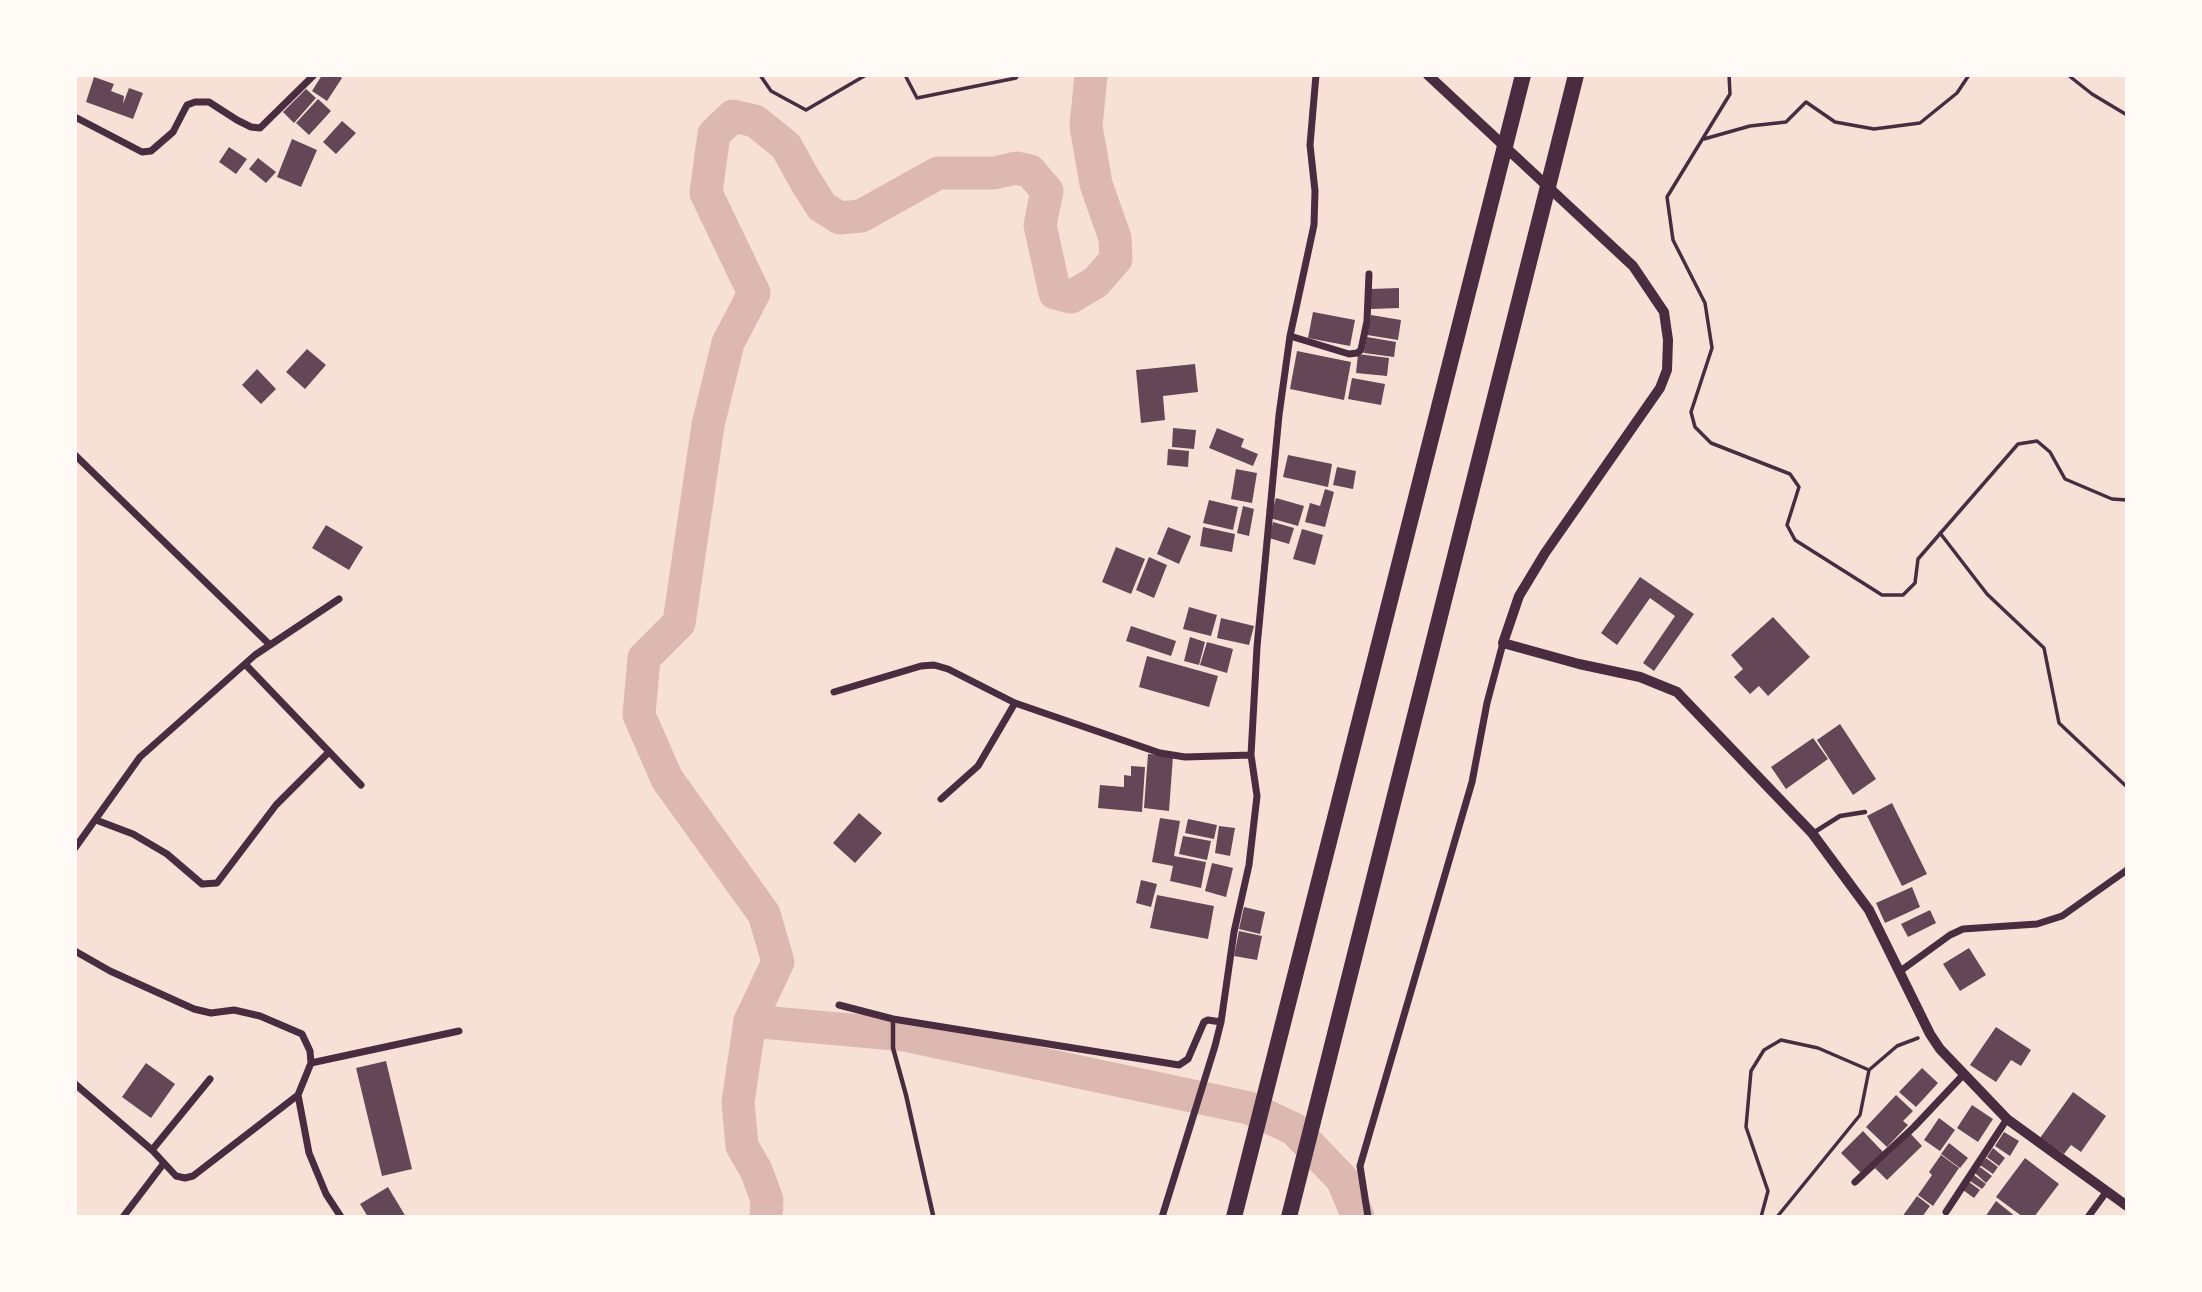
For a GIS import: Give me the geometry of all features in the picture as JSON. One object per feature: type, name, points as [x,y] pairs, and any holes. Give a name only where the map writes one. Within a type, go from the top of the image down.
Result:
[{"type":"highway","points":[[1234,1217],[1523,75]]},
{"type":"highway","points":[[1291,1210],[1576,75]]},
{"type":"street","points":[[75,117],[142,152],[151,151],[173,132],[187,105],[209,102],[237,120],[260,128],[313,75]]},
{"type":"street","points":[[1162,1217],[1221,1022],[1234,932],[1249,865],[1256,796],[1251,755],[1266,547],[1279,415],[1290,336],[1314,225],[1315,191],[1310,145],[1316,75]]},
{"type":"street","points":[[1368,1217],[1360,1166],[1472,782],[1487,703],[1519,596],[1545,552],[1660,388],[1667,370],[1668,340],[1664,312],[1633,266],[1428,75]]},
{"type":"street","points":[[1290,336],[1349,354],[1361,350],[1367,321],[1369,274]]},
{"type":"street","points":[[75,455],[270,644]]},
{"type":"street","points":[[75,848],[140,757],[270,644],[339,598]]},
{"type":"street","points":[[1503,643],[1640,677],[1677,692],[1812,833],[1869,910],[1940,1049],[2007,1119],[2127,1206]]},
{"type":"street","points":[[245,664],[361,785]]},
{"type":"street","points":[[834,692],[921,666],[934,665],[948,669],[1015,703],[1160,753],[1185,757],[1251,755]]},
{"type":"street","points":[[941,799],[978,766],[1015,703]]},
{"type":"street","points":[[96,820],[133,834],[167,854],[202,884],[218,883],[276,805],[329,752]]},
{"type":"street","points":[[1899,972],[1950,935],[1963,929],[2037,924],[2062,916],[2127,870]]},
{"type":"street","points":[[75,951],[110,971],[194,1009],[211,1013],[234,1010],[260,1016],[302,1034],[310,1051],[311,1063],[298,1095],[193,1176],[185,1178],[176,1176],[152,1150],[75,1084]]},
{"type":"street","points":[[838,1005],[893,1019],[1180,1065],[1188,1059],[1204,1022],[1221,1022]]},
{"type":"street","points":[[311,1063],[459,1031]]},
{"type":"street","points":[[1855,1182],[1914,1127],[1964,1074]]},
{"type":"street","points":[[152,1150],[210,1079]]},
{"type":"street","points":[[298,1095],[309,1153],[326,1194],[341,1217]]},
{"type":"street","points":[[1946,1212],[2007,1119]]},
{"type":"street","points":[[123,1217],[164,1163]]},
{"type":"street","points":[[2088,1217],[2107,1191]]},
{"type":"lane","points":[[1812,833],[1840,816],[1865,811]]},
{"type":"lane","points":[[893,1019],[893,1048],[933,1215]]},
{"type":"path","points":[[760,75],[771,90],[806,110],[866,75]]},
{"type":"path","points":[[905,75],[917,98],[1016,78],[1018,75]]},
{"type":"path","points":[[1729,75],[1730,94],[1667,197],[1673,240],[1705,303],[1712,348],[1691,412],[1695,427],[1711,443],[1790,474],[1799,487],[1787,525],[1795,540],[1882,595],[1903,595],[1915,583],[1918,559],[1940,533],[2018,444],[2037,441],[2049,452],[2064,479],[2112,499],[2127,499]]},
{"type":"path","points":[[1703,139],[1749,126],[1786,122],[1806,102],[1835,122],[1874,129],[1920,123],[1957,93],[1969,75]]},
{"type":"path","points":[[2068,75],[2092,94],[2127,115]]},
{"type":"path","points":[[1940,533],[1987,594],[2044,648],[2059,723],[2127,787]]},
{"type":"path","points":[[1777,1217],[1860,1115],[1869,1070],[1897,1046],[1930,1034]]},
{"type":"path","points":[[1761,1217],[1768,1191],[1746,1128],[1751,1071],[1764,1050],[1781,1040],[1818,1048],[1869,1070]]},
{"type":"building","points":[[322,75],[338,75],[342,78],[327,101],[312,91]]},
{"type":"building","points":[[94,77],[114,84],[111,91],[124,96],[123,104],[129,88],[143,93],[133,119],[86,102]]},
{"type":"building","points":[[306,89],[316,98],[294,123],[283,112]]},
{"type":"building","points":[[318,99],[331,111],[309,135],[296,123]]},
{"type":"building","points":[[342,121],[356,133],[336,154],[323,142]]},
{"type":"building","points":[[292,139],[317,150],[301,187],[277,177]]},
{"type":"building","points":[[229,147],[247,159],[236,174],[219,162]]},
{"type":"building","points":[[258,158],[276,172],[266,183],[249,169]]},
{"type":"building","points":[[1399,288],[1399,308],[1371,309],[1370,289]]},
{"type":"building","points":[[1313,312],[1355,320],[1350,346],[1308,338]]},
{"type":"building","points":[[1371,315],[1401,320],[1398,340],[1367,335]]},
{"type":"building","points":[[1367,337],[1396,342],[1394,357],[1364,353]]},
{"type":"building","points":[[307,349],[326,365],[305,389],[286,372]]},
{"type":"building","points":[[1297,351],[1351,362],[1344,400],[1290,389]]},
{"type":"building","points":[[1358,354],[1389,358],[1387,376],[1356,373]]},
{"type":"building","points":[[1195,364],[1198,392],[1163,396],[1165,420],[1141,423],[1136,370]]},
{"type":"building","points":[[257,369],[276,389],[261,404],[242,385]]},
{"type":"building","points":[[1352,378],[1385,384],[1381,405],[1348,399]]},
{"type":"building","points":[[1173,428],[1196,430],[1194,449],[1172,447]]},
{"type":"building","points":[[1217,428],[1244,439],[1241,447],[1258,454],[1253,466],[1209,448]]},
{"type":"building","points":[[1168,449],[1189,451],[1188,467],[1167,465]]},
{"type":"building","points":[[1288,455],[1332,464],[1328,487],[1283,477]]},
{"type":"building","points":[[1337,467],[1356,471],[1353,489],[1333,485]]},
{"type":"building","points":[[1236,469],[1257,473],[1252,503],[1231,499]]},
{"type":"building","points":[[1325,489],[1334,492],[1325,527],[1305,522],[1310,503],[1320,506]]},
{"type":"building","points":[[1276,498],[1304,506],[1298,526],[1270,518]]},
{"type":"building","points":[[1209,500],[1238,507],[1233,530],[1203,523]]},
{"type":"building","points":[[1243,506],[1254,509],[1249,536],[1237,533]]},
{"type":"building","points":[[1273,522],[1294,528],[1289,544],[1269,538]]},
{"type":"building","points":[[326,525],[363,547],[349,570],[312,548]]},
{"type":"building","points":[[1168,527],[1191,536],[1179,564],[1157,554]]},
{"type":"building","points":[[1203,527],[1235,534],[1232,552],[1200,546]]},
{"type":"building","points":[[1302,529],[1323,535],[1315,565],[1293,559]]},
{"type":"building","points":[[1116,547],[1145,559],[1131,594],[1102,582]]},
{"type":"building","points":[[1149,557],[1167,565],[1154,598],[1136,590]]},
{"type":"building","points":[[1640,577],[1694,614],[1654,671],[1643,663],[1675,616],[1650,598],[1617,645],[1601,633]]},
{"type":"building","points":[[1189,607],[1217,615],[1211,636],[1183,629]]},
{"type":"building","points":[[1773,617],[1810,657],[1768,696],[1759,686],[1750,694],[1734,677],[1743,669],[1731,655]]},
{"type":"building","points":[[1221,618],[1254,626],[1249,645],[1217,638]]},
{"type":"building","points":[[1131,626],[1176,641],[1171,656],[1126,641]]},
{"type":"building","points":[[1190,637],[1205,642],[1199,665],[1184,661]]},
{"type":"building","points":[[1207,642],[1233,649],[1227,673],[1200,665]]},
{"type":"building","points":[[1147,656],[1218,676],[1209,707],[1139,687]]},
{"type":"building","points":[[1840,724],[1876,779],[1853,795],[1817,740]]},
{"type":"building","points":[[1813,738],[1828,759],[1786,789],[1771,767]]},
{"type":"building","points":[[1148,754],[1173,756],[1169,811],[1144,808]]},
{"type":"building","points":[[1131,766],[1145,767],[1142,812],[1098,808],[1100,785],[1124,787],[1124,775],[1131,776]]},
{"type":"building","points":[[1892,803],[1927,874],[1902,886],[1867,816]]},
{"type":"building","points":[[859,813],[882,833],[855,863],[833,843]]},
{"type":"building","points":[[1160,818],[1180,821],[1174,856],[1206,862],[1201,888],[1170,881],[1173,866],[1152,862]]},
{"type":"building","points":[[1188,819],[1217,825],[1214,839],[1185,833]]},
{"type":"building","points":[[1219,826],[1235,828],[1230,856],[1215,853]]},
{"type":"building","points":[[1183,836],[1211,841],[1207,860],[1179,854]]},
{"type":"building","points":[[1212,863],[1233,868],[1226,897],[1205,891]]},
{"type":"building","points":[[1141,880],[1157,884],[1151,907],[1136,903]]},
{"type":"building","points":[[1912,887],[1920,907],[1885,923],[1876,903]]},
{"type":"building","points":[[1157,895],[1214,906],[1208,939],[1150,928]]},
{"type":"building","points":[[1244,907],[1265,912],[1260,934],[1239,929]]},
{"type":"building","points":[[1930,910],[1936,923],[1908,937],[1901,924]]},
{"type":"building","points":[[1239,931],[1262,936],[1257,960],[1234,956]]},
{"type":"building","points":[[1969,948],[1986,975],[1960,991],[1943,964]]},
{"type":"building","points":[[1996,1027],[2031,1050],[2021,1066],[2011,1060],[1996,1082],[1970,1065]]},
{"type":"building","points":[[386,1061],[412,1169],[382,1176],[356,1068]]},
{"type":"building","points":[[146,1063],[175,1084],[151,1118],[122,1097]]},
{"type":"building","points":[[1922,1068],[1938,1083],[1916,1107],[1899,1092]]},
{"type":"building","points":[[2073,1092],[2106,1116],[2081,1152],[2071,1145],[2064,1154],[2040,1138]]},
{"type":"building","points":[[1896,1095],[1913,1111],[1903,1121],[1908,1125],[1887,1147],[1866,1127]]},
{"type":"building","points":[[1972,1105],[1993,1119],[1978,1142],[1957,1128]]},
{"type":"building","points":[[1939,1118],[1955,1130],[1940,1151],[1924,1140]]},
{"type":"building","points":[[1863,1131],[1883,1152],[1861,1173],[1841,1153]]},
{"type":"building","points":[[2004,1132],[2019,1141],[2010,1156],[1995,1146]]},
{"type":"building","points":[[1911,1134],[1922,1146],[1887,1180],[1875,1168]]},
{"type":"building","points":[[1949,1143],[1968,1158],[1960,1168],[1941,1154]]},
{"type":"building","points":[[1993,1148],[2005,1158],[1999,1166],[1987,1157]]},
{"type":"building","points":[[1941,1155],[1959,1168],[1933,1206],[1918,1195],[1932,1175],[1929,1172]]},
{"type":"building","points":[[1986,1158],[1998,1167],[1993,1174],[1980,1165]]},
{"type":"building","points":[[2025,1158],[2059,1184],[2034,1217],[2023,1217],[1996,1197]]},
{"type":"building","points":[[1980,1167],[1992,1176],[1986,1183],[1975,1173]]},
{"type":"building","points":[[1974,1175],[1986,1184],[1982,1189],[1970,1181]]},
{"type":"building","points":[[1969,1182],[1980,1190],[1974,1198],[1963,1190]]},
{"type":"building","points":[[388,1187],[406,1217],[368,1217],[360,1204]]},
{"type":"building","points":[[1917,1196],[1930,1206],[1922,1217],[1902,1217]]},
{"type":"building","points":[[1996,1201],[2016,1217],[1985,1217]]},
{"type":"waterway","points":[[1091,75],[1086,126],[1096,184],[1115,238],[1116,259],[1096,282],[1071,297],[1055,293],[1040,225],[1047,191],[1030,171],[1016,168],[994,173],[938,173],[861,216],[840,218],[822,207],[786,146],[755,121],[733,116],[714,134],[706,193],[754,293],[728,343],[708,425],[679,623],[644,658],[639,715],[667,779],[764,914],[778,962],[750,1021],[905,1035],[1249,1108],[1294,1129],[1342,1179],[1358,1217]]},
{"type":"waterway","points":[[750,1021],[738,1102],[742,1146],[756,1170],[767,1200],[766,1217]]}]
